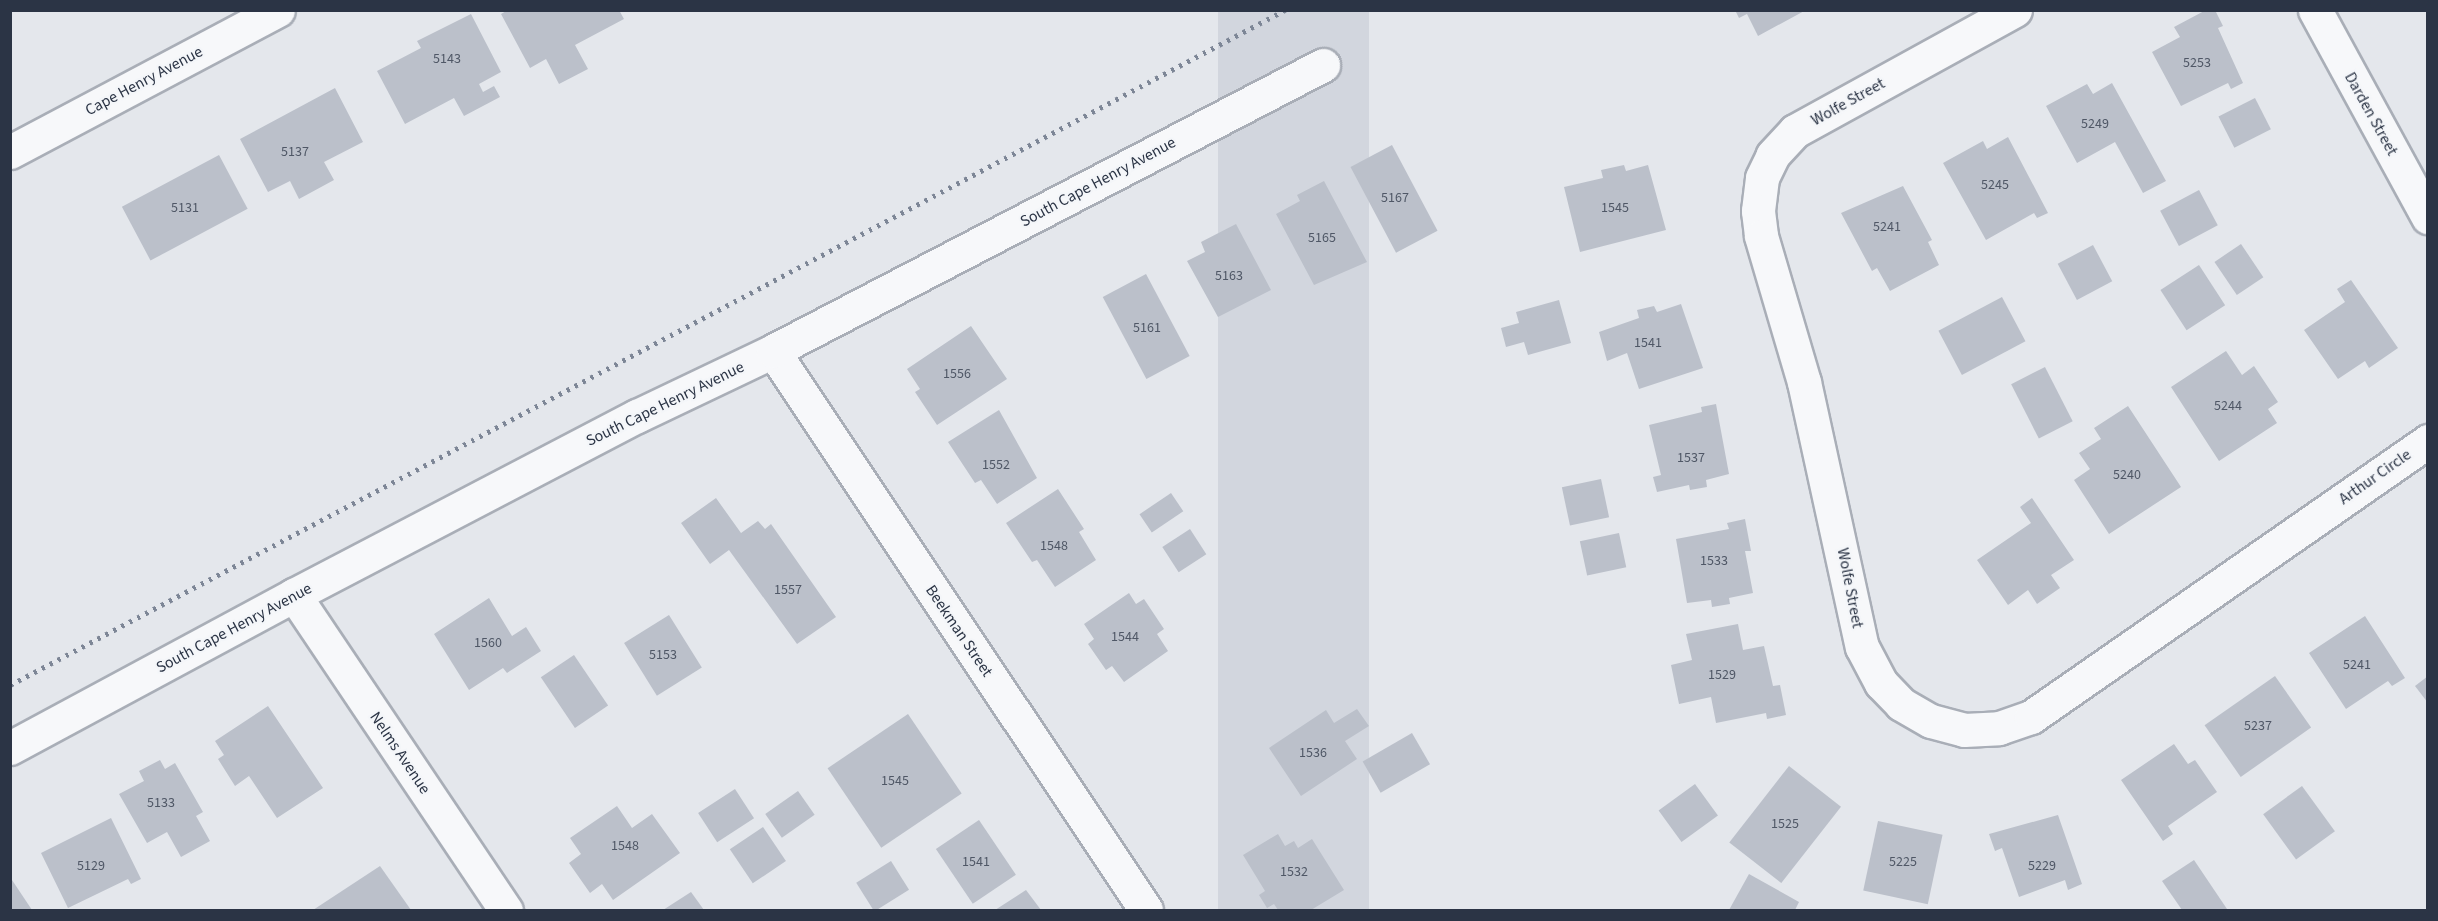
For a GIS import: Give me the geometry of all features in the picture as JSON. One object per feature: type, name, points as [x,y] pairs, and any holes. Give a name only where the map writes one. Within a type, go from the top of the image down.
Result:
[{"type":"street","name":"Cape Henry Avenue","points":[[10,152],[278,10]]},
{"type":"street","name":"Wolfe Street","points":[[2015,10],[1795,131],[1773,155],[1762,178],[1758,211],[1761,236],[1804,382],[1862,647],[1881,683],[1900,704],[1931,721],[1964,730],[1999,728],[2031,717],[2322,514]]},
{"type":"street","name":"Darden Street","points":[[2315,10],[2427,217]]},
{"type":"street","name":"South Cape Henry Avenue","points":[[10,748],[294,595],[637,416],[773,351],[1323,64]]},
{"type":"street","name":"Beekman Street","points":[[773,351],[1146,910]]},
{"type":"street","name":"Arthur Circle","points":[[2322,514],[2427,441]]},
{"type":"street","name":"Nelms Avenue","points":[[294,595],[506,910]]},
{"type":"shaded area","points":[[1218,11],[1369,11],[1369,910],[1218,910]]},
{"type":"building","points":[[508,10],[619,10],[624,19],[575,45],[588,69],[559,84],[546,59],[530,68],[501,14]]},
{"type":"building","points":[[1735,10],[1806,10],[1758,36],[1747,14],[1739,18]]},
{"type":"building","points":[[2206,10],[2215,10],[2223,26],[2218,28],[2243,83],[2231,89],[2228,83],[2181,106],[2152,52],[2180,37],[2174,27]]},
{"type":"building","points":[[471,14],[501,72],[479,84],[483,92],[494,86],[500,97],[464,116],[454,98],[405,124],[377,71],[421,48],[417,41]]},
{"type":"building","points":[[2112,83],[2166,181],[2143,193],[2115,142],[2077,163],[2046,106],[2087,84],[2093,94]]},
{"type":"building","points":[[335,88],[363,142],[324,162],[334,180],[299,199],[290,181],[268,192],[240,139]]},
{"type":"building","points":[[2255,98],[2271,129],[2234,148],[2218,117]]},
{"type":"building","points":[[2008,137],[2048,213],[2037,218],[2034,213],[1986,240],[1943,163],[1983,141],[1987,149]]},
{"type":"building","points":[[1392,145],[1438,231],[1396,253],[1351,167]]},
{"type":"building","points":[[219,155],[248,209],[151,261],[122,207]]},
{"type":"building","points":[[1624,165],[1626,171],[1648,165],[1666,230],[1580,252],[1564,187],[1603,178],[1601,170]]},
{"type":"building","points":[[1324,181],[1367,262],[1314,285],[1276,214],[1300,201],[1297,195]]},
{"type":"building","points":[[1903,186],[1932,240],[1928,242],[1939,265],[1890,291],[1877,268],[1872,271],[1841,213]]},
{"type":"building","points":[[2199,190],[2218,225],[2179,246],[2160,211]]},
{"type":"building","points":[[1236,224],[1271,290],[1218,317],[1187,261],[1205,252],[1201,242]]},
{"type":"building","points":[[2241,244],[2263,277],[2237,295],[2214,262]]},
{"type":"building","points":[[2093,245],[2112,281],[2077,300],[2058,264]]},
{"type":"building","points":[[2199,265],[2225,305],[2187,330],[2160,290]]},
{"type":"building","points":[[1146,274],[1190,356],[1146,379],[1103,297]]},
{"type":"building","points":[[2351,280],[2398,348],[2369,368],[2365,361],[2338,379],[2304,330],[2345,302],[2337,289]]},
{"type":"building","points":[[2002,297],[2025,341],[1962,375],[1938,331]]},
{"type":"building","points":[[1559,300],[1571,343],[1528,355],[1524,342],[1506,347],[1501,328],[1519,323],[1516,312]]},
{"type":"building","points":[[1681,304],[1703,368],[1639,389],[1627,353],[1607,361],[1599,332],[1639,318],[1637,310],[1654,306],[1657,312]]},
{"type":"building","points":[[971,326],[1007,379],[937,425],[915,392],[920,389],[907,369]]},
{"type":"building","points":[[2226,351],[2242,375],[2254,366],[2278,402],[2268,409],[2277,423],[2219,461],[2171,387]]},
{"type":"building","points":[[2045,367],[2073,421],[2039,439],[2011,384]]},
{"type":"building","points":[[1716,404],[1729,474],[1706,480],[1707,487],[1690,490],[1689,485],[1657,492],[1653,477],[1661,475],[1649,425],[1702,412],[1701,407]]},
{"type":"building","points":[[2128,406],[2181,487],[2109,534],[2074,480],[2090,469],[2079,453],[2101,439],[2094,428]]},
{"type":"building","points":[[999,410],[1037,478],[997,504],[981,480],[975,483],[948,442]]},
{"type":"building","points":[[1601,479],[1609,517],[1570,525],[1562,487]]},
{"type":"building","points":[[1058,489],[1084,529],[1079,532],[1096,560],[1055,587],[1037,560],[1032,562],[1006,523]]},
{"type":"building","points":[[1171,493],[1183,511],[1152,532],[1139,514]]},
{"type":"building","points":[[716,498],[741,533],[758,521],[765,529],[771,524],[836,617],[797,644],[729,550],[710,564],[681,523]]},
{"type":"building","points":[[2032,498],[2074,560],[2051,575],[2060,588],[2037,604],[2028,590],[2008,605],[1977,560],[2031,523],[2020,507]]},
{"type":"building","points":[[1745,519],[1751,551],[1745,551],[1753,593],[1729,598],[1730,604],[1712,607],[1711,600],[1687,603],[1676,539],[1729,529],[1727,523]]},
{"type":"building","points":[[1190,529],[1206,554],[1179,572],[1162,547]]},
{"type":"building","points":[[1619,533],[1626,567],[1587,576],[1580,541]]},
{"type":"building","points":[[1129,593],[1136,604],[1144,599],[1164,629],[1157,634],[1168,651],[1124,682],[1112,666],[1106,670],[1088,644],[1094,639],[1084,624]]},
{"type":"building","points":[[489,598],[512,636],[526,627],[541,651],[507,673],[503,668],[469,690],[434,634]]},
{"type":"building","points":[[669,615],[702,668],[657,696],[624,643]]},
{"type":"building","points":[[2365,616],[2405,678],[2392,686],[2388,681],[2346,709],[2309,653]]},
{"type":"building","points":[[1738,624],[1743,650],[1764,646],[1773,686],[1780,685],[1786,715],[1767,719],[1766,713],[1716,723],[1711,697],[1679,704],[1671,665],[1692,660],[1686,634]]},
{"type":"building","points":[[574,655],[608,706],[575,728],[541,677]]},
{"type":"building","points":[[2275,676],[2311,728],[2241,777],[2205,725]]},
{"type":"building","points":[[2428,676],[2428,703],[2415,686]]},
{"type":"building","points":[[268,706],[323,788],[277,818],[249,776],[235,786],[218,759],[224,755],[215,741]]},
{"type":"building","points":[[1357,709],[1369,726],[1345,741],[1357,759],[1301,796],[1269,748],[1326,710],[1334,723]]},
{"type":"building","points":[[908,714],[962,794],[881,848],[828,768]]},
{"type":"building","points":[[1412,733],[1430,764],[1381,793],[1363,762]]},
{"type":"building","points":[[2174,744],[2188,764],[2195,760],[2217,792],[2168,826],[2173,834],[2163,841],[2121,780]]},
{"type":"building","points":[[160,760],[165,769],[175,763],[203,812],[196,816],[210,841],[181,857],[167,832],[147,843],[119,794],[144,781],[139,771]]},
{"type":"building","points":[[1789,766],[1841,807],[1781,883],[1729,842]]},
{"type":"building","points":[[1695,784],[1718,816],[1682,842],[1659,810]]},
{"type":"building","points":[[2302,786],[2335,831],[2296,860],[2263,814]]},
{"type":"building","points":[[735,789],[754,818],[717,842],[698,813]]},
{"type":"building","points":[[798,791],[815,815],[782,838],[765,814]]},
{"type":"building","points":[[617,806],[632,828],[652,814],[680,853],[613,900],[602,884],[590,893],[569,863],[581,854],[570,838]]},
{"type":"building","points":[[2058,815],[2082,884],[2068,890],[2065,880],[2019,897],[2002,848],[1995,851],[1989,834]]},
{"type":"building","points":[[111,818],[141,879],[131,884],[128,879],[68,908],[41,853]]},
{"type":"building","points":[[979,820],[1016,875],[973,904],[936,849]]},
{"type":"building","points":[[1878,821],[1943,835],[1928,904],[1863,890]]},
{"type":"building","points":[[763,827],[786,861],[753,883],[730,849]]},
{"type":"building","points":[[1278,834],[1285,846],[1294,841],[1298,848],[1312,839],[1344,890],[1311,910],[1278,910],[1274,904],[1267,908],[1259,895],[1265,891],[1243,855]]},
{"type":"building","points":[[2194,860],[2227,909],[2182,910],[2162,881]]},
{"type":"building","points":[[891,861],[909,890],[873,910],[856,883]]},
{"type":"building","points":[[380,866],[411,910],[313,910]]},
{"type":"building","points":[[1749,874],[1799,902],[1795,910],[1729,910]]},
{"type":"building","points":[[10,877],[32,910],[10,910]]},
{"type":"building","points":[[1026,890],[1041,910],[995,910]]},
{"type":"building","points":[[691,892],[704,910],[663,910]]},
{"type":"railway","points":[[10,685],[1285,10]]}]
